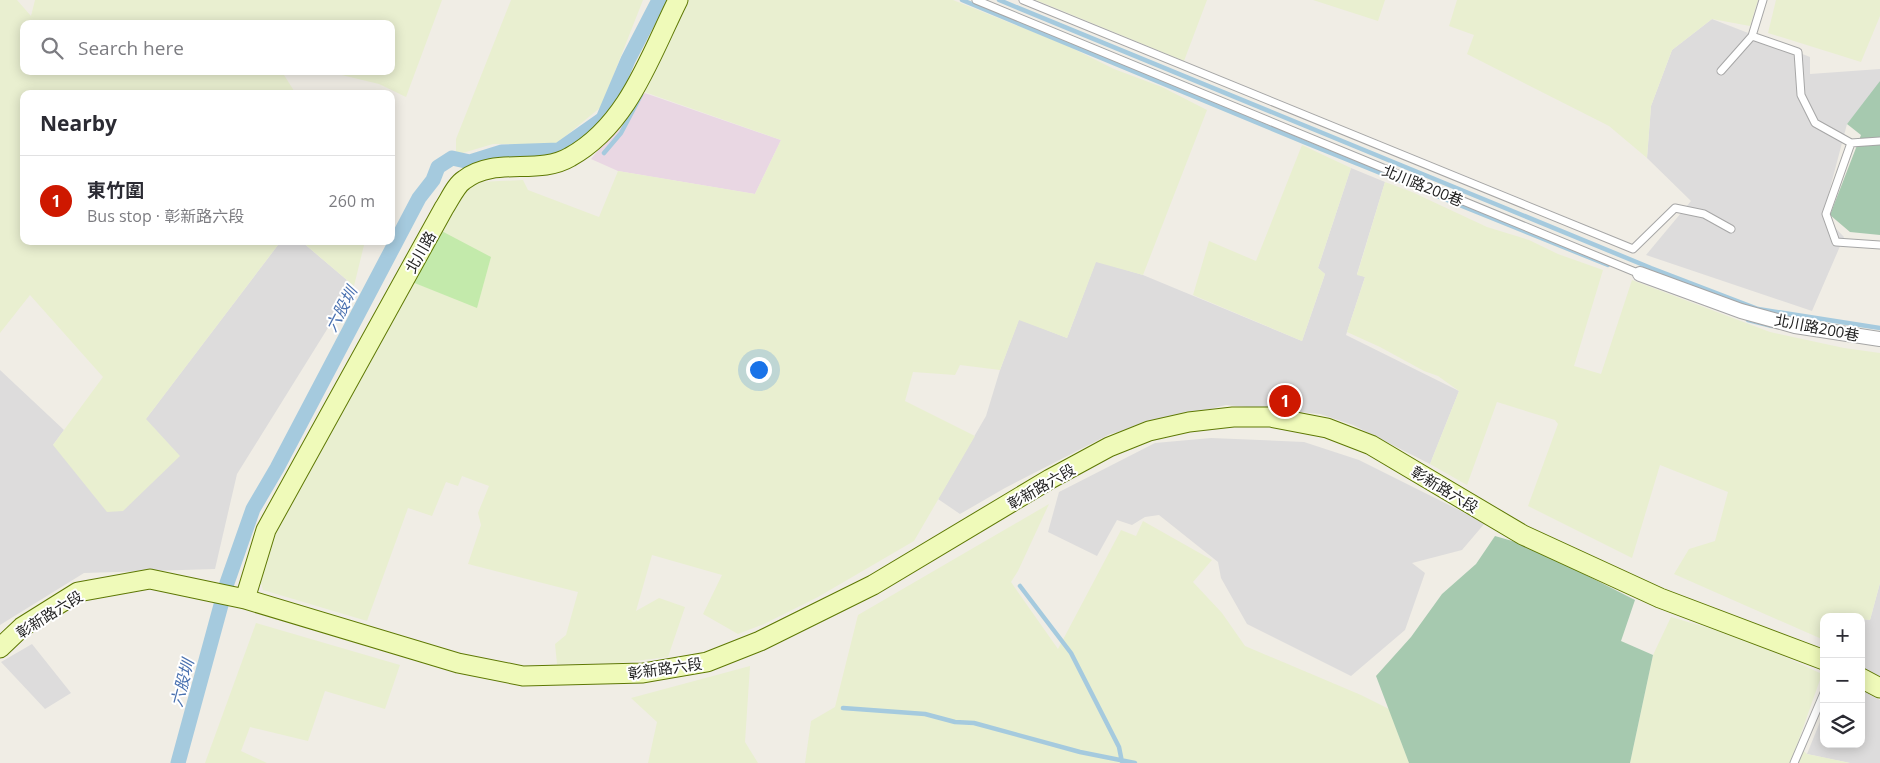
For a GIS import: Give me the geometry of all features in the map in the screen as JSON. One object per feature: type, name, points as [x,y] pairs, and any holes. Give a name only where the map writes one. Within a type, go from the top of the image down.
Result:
[{"type":"street","name":"北川路","points":[[245,599],[266,530],[444,208],[463,180],[485,169],[549,164],[569,158],[590,144],[609,127],[631,95],[678,0]]},
{"type":"street","name":"北川路200巷","points":[[1640,274],[1741,311],[1795,326],[1880,338]]},
{"type":"street","name":"彰新路六段","points":[[0,648],[22,627],[78,592],[150,579],[245,599],[458,663],[523,676],[643,673],[707,662],[760,641],[873,585],[1050,479],[1109,448],[1149,431],[1189,422],[1233,417],[1270,417],[1327,428],[1371,445],[1523,535],[1660,598],[1820,658]]},
{"type":"street","points":[[1865,680],[1880,688]]},
{"type":"lane","name":"北川路200巷","points":[[976,0],[1640,274]]},
{"type":"lane","points":[[1023,0],[1633,249],[1675,208],[1704,214],[1732,229]]},
{"type":"lane","points":[[1721,71],[1752,36],[1763,0]]},
{"type":"lane","points":[[1752,36],[1798,52],[1801,95],[1814,123],[1851,143],[1880,141]]},
{"type":"lane","points":[[1851,143],[1826,214],[1836,242],[1880,245]]},
{"type":"lane","points":[[1794,763],[1820,702]]},
{"type":"shaded area","points":[[1712,19],[1810,57],[1810,74],[1880,69],[1880,81],[1876,88],[1847,124],[1823,215],[1844,237],[1812,311],[1646,255],[1691,201],[1647,158],[1651,106],[1672,50]]},
{"type":"shaded area","points":[[636,90],[781,140],[755,194],[618,171],[591,159],[621,122]]},
{"type":"shaded area","points":[[1351,168],[1385,182],[1357,274],[1365,277],[1346,335],[1459,391],[1430,464],[1353,425],[1320,414],[1226,405],[1110,434],[1005,488],[960,514],[938,499],[986,416],[1000,370],[1019,319],[1067,338],[1096,261],[1143,275],[1302,341],[1325,274],[1318,268]]},
{"type":"shaded area","points":[[278,245],[306,245],[354,286],[237,474],[215,569],[84,573],[0,625],[0,370],[64,430],[53,445],[145,420]]},
{"type":"shaded area","points":[[1211,438],[1304,442],[1359,460],[1485,523],[1462,550],[1412,563],[1425,573],[1405,630],[1351,676],[1247,624],[1221,578],[1218,562],[1159,515],[1145,517],[1132,525],[1117,520],[1097,556],[1048,532],[1059,492],[1155,443]]},
{"type":"shaded area","points":[[1880,583],[1880,677],[1865,670],[1865,619],[1870,620]]},
{"type":"shaded area","points":[[32,644],[71,693],[45,709],[1,662]]},
{"type":"shaded area","points":[[1865,692],[1880,700],[1880,763],[1850,763],[1807,754],[1820,722],[1820,748],[1865,748]]},
{"type":"green space","points":[[0,0],[17,0],[31,16],[35,0],[442,0],[406,97],[395,90],[379,84],[342,75],[395,75],[395,20],[20,20],[20,75],[284,75],[293,90],[20,90],[20,245],[278,245],[146,419],[180,456],[123,511],[107,512],[53,445],[103,377],[30,295],[0,333]]},
{"type":"green space","points":[[511,0],[643,0],[601,107],[556,144],[493,144],[456,155],[456,139]]},
{"type":"green space","points":[[677,0],[953,0],[1066,45],[1114,69],[1162,87],[1207,110],[1143,275],[1096,262],[1067,338],[1019,320],[1000,370],[960,365],[955,375],[913,372],[905,401],[975,436],[914,541],[818,597],[764,624],[738,634],[703,614],[722,575],[652,555],[636,611],[659,598],[685,607],[668,657],[619,663],[557,664],[555,644],[566,635],[578,592],[468,564],[481,525],[478,513],[489,486],[462,476],[458,486],[446,482],[432,516],[408,508],[367,621],[263,590],[258,573],[267,539],[407,280],[477,307],[434,227],[456,196],[479,182],[523,180],[528,190],[599,217],[618,171],[755,194],[781,140],[636,89]]},
{"type":"green space","points":[[1036,0],[1207,0],[1184,61]]},
{"type":"green space","points":[[1313,0],[1385,0],[1378,21]]},
{"type":"green space","points":[[1457,0],[1758,0],[1750,26],[1712,19],[1672,50],[1651,106],[1647,158],[1609,126],[1467,54],[1474,35],[1449,26]]},
{"type":"green space","points":[[1776,0],[1880,0],[1880,16],[1861,62],[1768,33]]},
{"type":"green space","points":[[1880,81],[1880,235],[1850,232],[1830,215],[1861,135],[1847,124]]},
{"type":"green space","points":[[1302,145],[1351,168],[1318,268],[1325,274],[1302,341],[1193,295],[1209,241],[1256,261]]},
{"type":"green space","points":[[1385,182],[1412,192],[1487,227],[1529,240],[1558,254],[1603,270],[1574,366],[1601,374],[1632,280],[1770,332],[1844,348],[1880,353],[1880,583],[1870,620],[1865,619],[1865,613],[1820,613],[1820,638],[1674,574],[1689,549],[1715,541],[1728,492],[1660,465],[1632,558],[1528,506],[1558,424],[1555,420],[1497,402],[1467,485],[1430,464],[1459,391],[1438,376],[1424,371],[1380,347],[1347,332],[1365,277],[1357,275]]},
{"type":"green space","points":[[434,227],[491,257],[477,308],[407,280]]},
{"type":"green space","points":[[306,245],[364,245],[354,286]]},
{"type":"green space","points":[[1049,504],[1011,582],[1058,649],[1121,530],[1136,536],[1143,521],[1212,560],[1193,582],[1222,613],[1245,646],[1361,695],[1389,709],[1409,763],[805,763],[811,721],[835,707],[858,615]]},
{"type":"green space","points":[[1495,536],[1529,546],[1635,600],[1621,641],[1653,655],[1630,763],[1409,763],[1376,676],[1411,637],[1442,594],[1476,564]]},
{"type":"green space","points":[[1671,617],[1746,639],[1820,673],[1820,680],[1797,745],[1807,754],[1850,763],[1630,763],[1653,655]]},
{"type":"green space","points":[[256,623],[400,665],[385,709],[325,691],[308,741],[250,727],[241,751],[267,763],[205,763]]},
{"type":"green space","points":[[750,666],[745,742],[758,763],[648,763],[657,722],[631,698]]},
{"type":"waterway","name":"六股圳","points":[[395,244],[419,198],[433,180],[438,167],[452,158],[470,162],[502,152],[559,150],[603,119],[628,60],[659,0]]},
{"type":"waterway","points":[[962,0],[1306,143],[1608,265]]},
{"type":"waterway","points":[[999,0],[1651,268],[1758,309],[1880,328]]},
{"type":"waterway","points":[[604,153],[621,133],[641,95]]},
{"type":"waterway","name":"六股圳","points":[[178,763],[227,583],[253,509],[277,468],[394,245]]},
{"type":"waterway","points":[[1748,320],[1772,326]]},
{"type":"waterway","points":[[1020,586],[1071,653],[1119,747],[1122,762]]},
{"type":"waterway","points":[[843,708],[925,714],[955,722],[974,723],[1080,752],[1135,763]]},
{"type":"place","name":"東竹圍","points":[[1285,401]]}]
